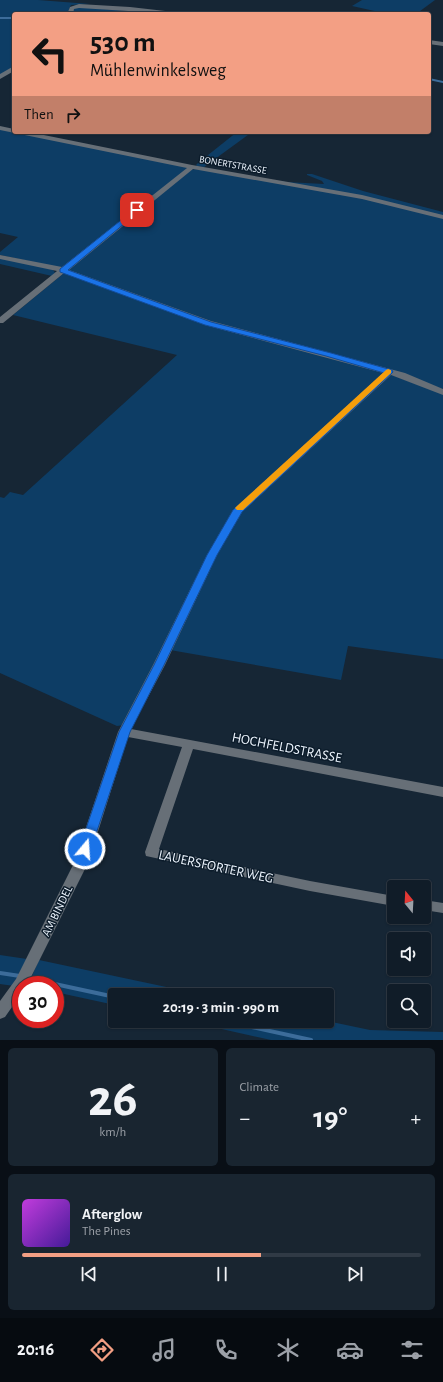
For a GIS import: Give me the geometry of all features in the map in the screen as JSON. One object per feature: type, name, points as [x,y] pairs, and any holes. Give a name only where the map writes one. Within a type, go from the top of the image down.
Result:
[{"type":"street","points":[[89,6],[100,0]]},
{"type":"street","points":[[71,12],[72,8],[79,6],[153,12]]},
{"type":"street","points":[[431,42],[443,44]]},
{"type":"street","points":[[0,77],[12,69]]},
{"type":"street","points":[[0,128],[12,131]]},
{"type":"street","name":"BONERTSTRASSE","points":[[29,134],[192,167],[362,197],[443,217]]},
{"type":"street","points":[[0,322],[192,167]]},
{"type":"street","points":[[0,257],[63,270],[208,323],[329,354],[402,375],[443,392]]},
{"type":"street","name":"AM BINDEL","points":[[0,1013],[21,983],[31,965],[80,863],[124,732],[159,665],[212,555],[238,510],[389,372]]},
{"type":"street","name":"HOCHFELDSTRASSE","points":[[124,732],[443,792]]},
{"type":"street","name":"LAUERSFORTER WEG","points":[[189,744],[151,852],[310,886],[387,900]]},
{"type":"street","points":[[431,906],[443,908]]},
{"type":"shaded area","points":[[0,0],[38,0],[90,4],[71,5],[68,12],[12,12],[12,68],[0,75]]},
{"type":"shaded area","points":[[362,0],[435,0],[419,12],[379,12],[352,6]]},
{"type":"shaded area","points":[[77,7],[142,12],[73,12],[74,8]]},
{"type":"shaded area","points":[[0,129],[12,131],[12,134],[24,134],[186,167],[188,169],[61,268],[0,255],[0,252],[18,237],[0,233]]},
{"type":"shaded area","points":[[234,134],[249,134],[204,167],[197,166],[196,165]]},
{"type":"shaded area","points":[[196,169],[286,182],[324,184],[322,181],[307,175],[312,174],[363,191],[443,212],[443,389],[384,372],[234,509],[124,725],[117,726],[0,673],[0,497],[4,498],[10,492],[23,495],[177,355],[13,315],[189,170]]},
{"type":"shaded area","points":[[0,258],[51,269],[55,273],[52,276],[0,264]]},
{"type":"shaded area","points":[[392,375],[443,394],[443,659],[348,646],[341,680],[170,650],[213,561],[242,511],[386,377]]},
{"type":"shaded area","points":[[0,955],[27,959],[19,976],[12,976],[12,986],[0,984]]},
{"type":"shaded area","points":[[39,960],[171,988],[108,988],[108,1003],[64,994],[64,976],[32,976]]},
{"type":"shaded area","points":[[334,1022],[370,1030],[443,1032],[443,1040],[271,1040],[217,1028],[334,1028]]},
{"type":"waterway","points":[[0,18],[12,18]]},
{"type":"waterway","points":[[431,79],[443,82]]},
{"type":"waterway","points":[[0,973],[20,976]]},
{"type":"waterway","points":[[64,986],[108,995]]},
{"type":"waterway","points":[[256,1028],[311,1040]]},
{"type":"slow traffic","points":[[240,508],[388,372]]},
{"type":"route","points":[[85,849],[124,732],[159,665],[212,555],[238,510],[389,372],[329,354],[208,323],[63,270],[137,210]]}]
